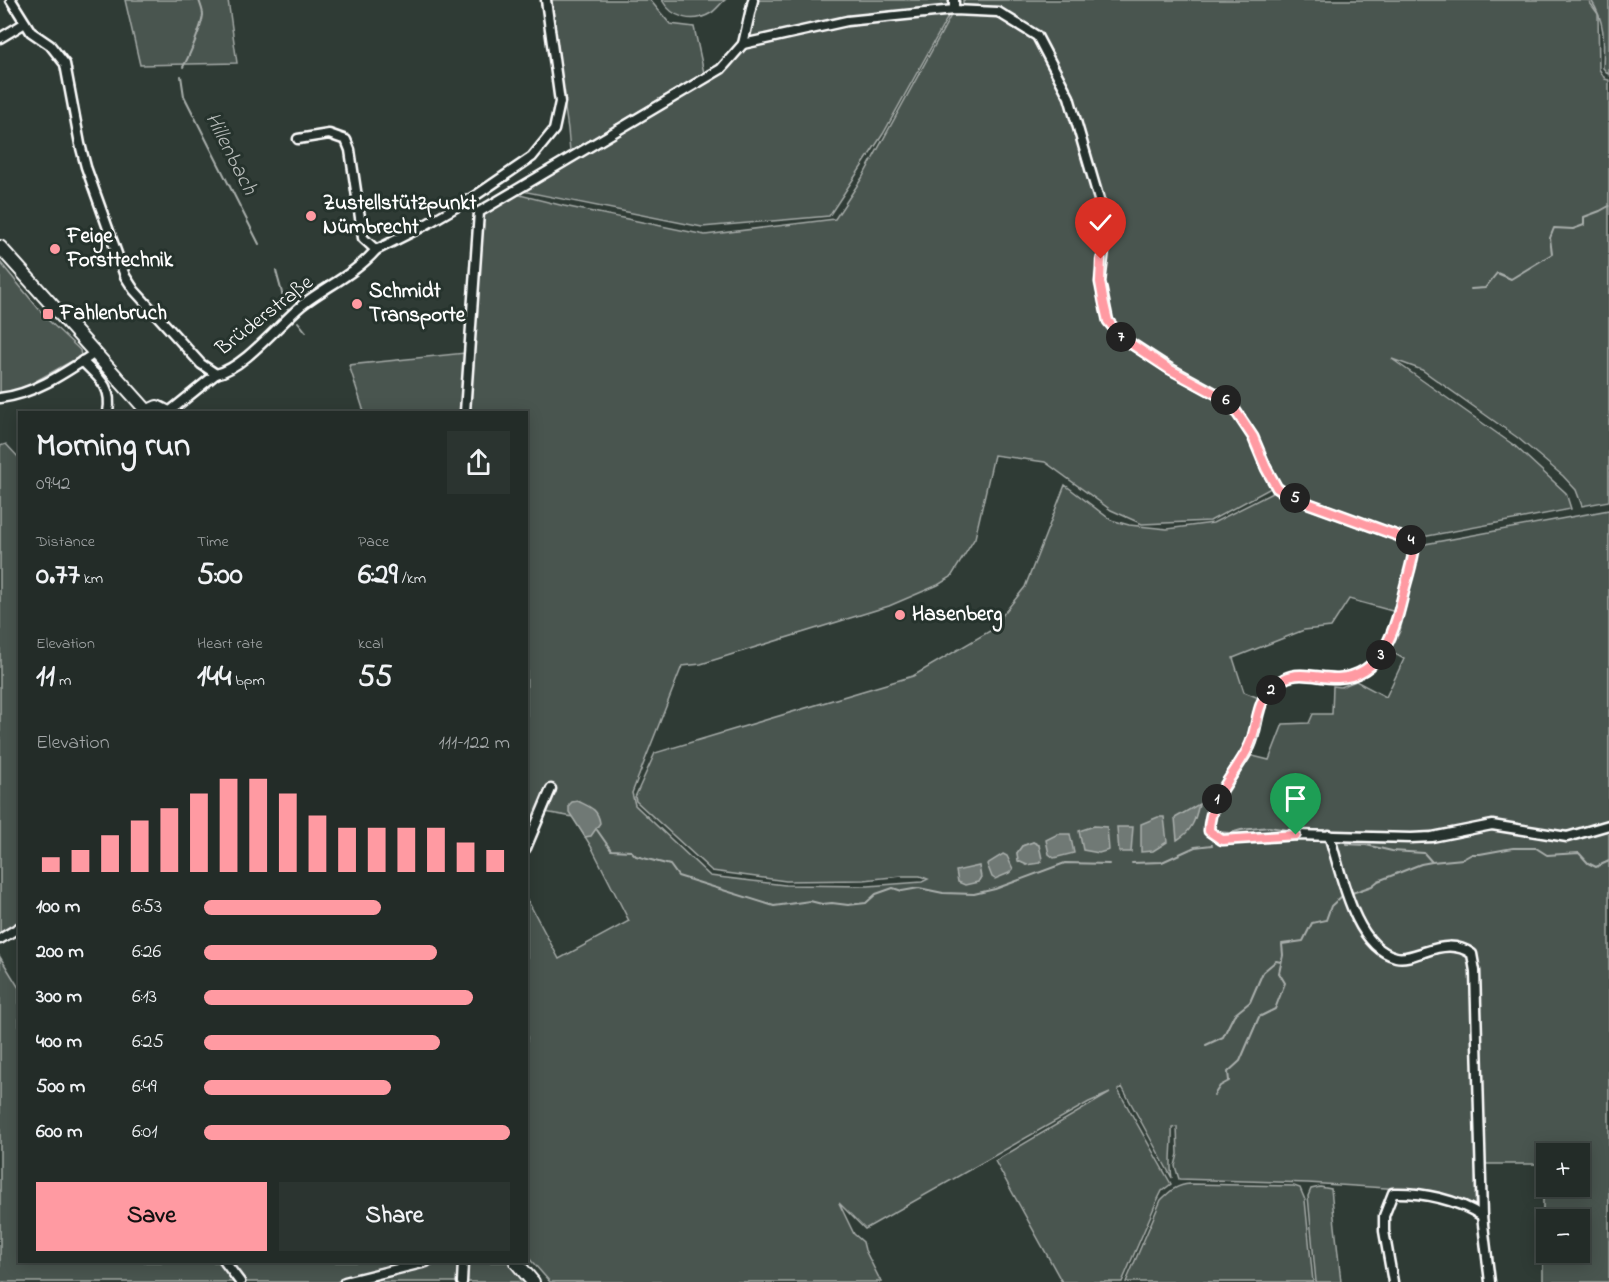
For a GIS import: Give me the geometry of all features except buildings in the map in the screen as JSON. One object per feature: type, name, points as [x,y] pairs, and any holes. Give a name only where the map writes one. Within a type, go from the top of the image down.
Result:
[{"type":"main road","points":[[0,247],[146,411]]},
{"type":"main road","points":[[150,411],[157,408],[165,411]]},
{"type":"main road","points":[[517,1263],[533,1282]]},
{"type":"street","name":"Brüderstraße","points":[[11,0],[31,32],[50,45],[65,64],[80,144],[125,276],[134,290],[201,364],[216,374],[227,372],[304,304],[363,264],[376,250],[475,196],[532,157],[554,130],[560,102],[546,0]]},
{"type":"street","points":[[465,411],[479,212],[721,69],[743,44],[753,0]]},
{"type":"street","points":[[954,0],[954,10]]},
{"type":"street","points":[[743,44],[847,21],[954,10],[998,12],[1037,36],[1069,97],[1107,227],[1100,282],[1108,321],[1121,337],[1169,369],[1229,401],[1253,437],[1277,488],[1291,497],[1415,542],[1397,620],[1385,650],[1365,671],[1352,676],[1336,678],[1303,675],[1286,677],[1274,685],[1263,699],[1250,745],[1213,808],[1209,831],[1222,840],[1287,835],[1421,838],[1492,825],[1568,837],[1609,825]]},
{"type":"street","points":[[0,38],[25,23]]},
{"type":"street","points":[[298,139],[328,134],[346,140],[350,150],[363,238],[376,250]]},
{"type":"street","points":[[0,398],[17,396],[48,382],[94,353]]},
{"type":"street","points":[[82,361],[107,388],[111,400],[108,411]]},
{"type":"street","points":[[169,411],[216,374]]},
{"type":"street","points":[[528,843],[551,789]]},
{"type":"street","points":[[1329,835],[1354,913],[1364,933],[1374,945],[1398,958],[1443,947],[1464,948],[1472,954],[1475,971],[1482,1216],[1490,1282]]},
{"type":"street","points":[[0,939],[18,928]]},
{"type":"street","points":[[1393,1282],[1384,1231],[1384,1216],[1393,1193],[1436,1198],[1472,1209],[1482,1216]]},
{"type":"street","points":[[226,1263],[240,1282]]},
{"type":"street","points":[[345,1282],[422,1263]]},
{"type":"street","points":[[462,1282],[463,1263]]},
{"type":"shaded area","points":[[125,0],[228,0],[237,63],[140,65]]},
{"type":"shaded area","points":[[549,0],[650,0],[670,24],[694,27],[704,73],[570,152]]},
{"type":"shaded area","points":[[662,0],[725,0],[711,13],[690,18],[677,15]]},
{"type":"shaded area","points":[[758,0],[951,0],[951,7],[748,40]]},
{"type":"shaded area","points":[[963,0],[1588,0],[1598,14],[1599,69],[1605,79],[1609,80],[1609,501],[1582,506],[1576,490],[1563,476],[1518,438],[1422,370],[1392,359],[1515,446],[1566,493],[1571,509],[1417,538],[1296,494],[1280,483],[1210,521],[1142,524],[1111,510],[1045,462],[994,455],[975,538],[951,577],[889,606],[701,664],[682,666],[632,793],[635,805],[710,876],[785,885],[868,886],[922,882],[928,879],[920,876],[902,876],[864,880],[786,881],[712,871],[636,801],[635,797],[655,753],[913,676],[990,631],[1025,587],[1065,485],[1111,520],[1129,525],[1167,529],[1213,523],[1276,491],[1412,545],[1396,612],[1349,599],[1331,627],[1304,630],[1233,658],[1244,692],[1261,699],[1248,745],[1222,785],[1214,820],[1229,786],[1249,755],[1269,760],[1283,724],[1309,723],[1313,714],[1332,714],[1333,686],[1341,687],[1356,681],[1386,697],[1404,659],[1390,651],[1400,631],[1420,545],[1609,510],[1609,1282],[1543,1282],[1543,1263],[1590,1263],[1590,1209],[1543,1209],[1543,1197],[1590,1197],[1590,1143],[1536,1143],[1536,1164],[1483,1164],[1476,999],[1472,1024],[1477,1091],[1475,1206],[1417,1190],[1308,1183],[1179,1179],[1175,1166],[1178,1154],[1177,1127],[1172,1128],[1172,1178],[1122,1087],[1118,1090],[1171,1184],[1162,1191],[1156,1203],[1122,1282],[1062,1282],[995,1161],[1110,1093],[1089,1102],[865,1229],[839,1203],[854,1234],[863,1242],[881,1282],[550,1282],[528,1257],[528,901],[559,959],[629,921],[592,848],[573,817],[545,812],[528,843],[528,411],[364,411],[349,365],[465,353],[464,396],[479,212],[512,193],[705,235],[835,219],[862,178],[954,10],[963,8]],"holes":[[[1033,842],[1039,845],[1027,865],[1019,861],[1017,853],[1022,846]]]},
{"type":"shaded area","points":[[1591,0],[1609,0],[1609,75],[1603,68],[1602,25]]},
{"type":"shaded area","points":[[950,13],[883,134],[829,216],[702,227],[522,191],[725,70],[745,46],[849,23]]},
{"type":"shaded area","points":[[0,262],[47,319],[80,350],[81,356],[16,392],[0,394]]},
{"type":"shaded area","points":[[6,444],[18,457],[18,928],[0,939],[0,446]]},
{"type":"shaded area","points":[[578,801],[593,809],[599,818],[600,823],[591,836],[585,837],[569,812],[569,805]]},
{"type":"shaded area","points":[[1199,804],[1192,825],[1177,840],[1175,818]]},
{"type":"shaded area","points":[[1164,817],[1167,842],[1153,851],[1141,852],[1141,824]]},
{"type":"shaded area","points":[[1094,826],[1107,827],[1109,850],[1099,853],[1083,850],[1079,831]]},
{"type":"shaded area","points":[[1117,827],[1133,827],[1131,852],[1119,852]]},
{"type":"shaded area","points":[[1058,834],[1070,834],[1074,853],[1054,858],[1049,854],[1046,840]]},
{"type":"shaded area","points":[[1033,842],[1039,845],[1042,859],[1040,863],[1027,865],[1018,861],[1017,853],[1022,846]]},
{"type":"shaded area","points":[[1003,854],[1007,856],[1013,869],[995,879],[987,864]]},
{"type":"shaded area","points":[[979,866],[981,877],[978,882],[965,885],[958,882],[956,871]]},
{"type":"shaded area","points":[[0,957],[18,986],[18,1263],[221,1263],[236,1282],[0,1282]]},
{"type":"shaded area","points":[[1190,1184],[1300,1188],[1305,1200],[1313,1282],[1126,1282],[1161,1200],[1174,1189]]},
{"type":"shaded area","points":[[1320,1187],[1331,1189],[1341,1282],[1316,1282],[1308,1196],[1311,1189]]},
{"type":"shaded area","points":[[232,1263],[392,1264],[336,1282],[246,1282]]},
{"type":"shaded area","points":[[441,1263],[458,1263],[458,1282],[363,1282]]},
{"type":"shaded area","points":[[467,1263],[512,1263],[529,1282],[466,1282]]},
{"type":"waterway","name":"Hillenbach","points":[[183,67],[202,20],[203,13],[199,0]]},
{"type":"waterway","name":"Hillenbach","points":[[181,76],[184,96],[259,244]]},
{"type":"waterway","points":[[1471,289],[1485,288],[1497,273],[1511,279],[1552,254],[1550,238],[1554,228],[1573,229],[1584,225],[1584,217],[1609,206]]},
{"type":"waterway","name":"Hillenbach","points":[[276,271],[288,309]]},
{"type":"waterway","name":"Hillenbach","points":[[298,322],[306,332]]},
{"type":"waterway","points":[[1216,832],[1231,833],[1269,827],[1288,830],[1334,831]]},
{"type":"waterway","points":[[597,830],[611,850],[631,851],[636,856],[670,865],[678,876],[774,906],[810,901],[848,905],[866,903],[876,894],[893,888],[902,891],[919,888],[943,893],[974,894],[995,889],[1065,863],[1109,864]]},
{"type":"waterway","points":[[1346,844],[1424,853],[1432,862],[1463,859],[1472,854],[1513,848],[1536,848],[1547,855],[1579,853],[1588,863],[1596,867],[1609,861]]},
{"type":"waterway","points":[[1132,863],[1162,862],[1195,847],[1212,845]]},
{"type":"waterway","points":[[1352,893],[1421,864],[1432,862]]},
{"type":"waterway","points":[[1214,1095],[1220,1086],[1229,1081],[1228,1072],[1240,1061],[1259,1017],[1275,1009],[1285,983],[1279,973],[1283,955],[1282,944],[1303,941],[1312,923],[1326,920],[1331,906],[1342,896]]},
{"type":"waterway","points":[[1206,1045],[1223,1037],[1234,1015],[1250,1002],[1263,972],[1276,961],[1281,962]]},
{"type":"place","name":"Zustellstützpunkt Nümbrecht","points":[[311,216]]},
{"type":"place","name":"Feige Forsttechnik","points":[[55,249]]},
{"type":"place","name":"Schmidt Transporte","points":[[357,304]]},
{"type":"place","name":"Fahlenbruch","points":[[48,314]]},
{"type":"place","name":"Hasenberg","points":[[900,615]]},
{"type":"route","points":[[1101,259],[1100,282],[1108,321],[1121,337],[1169,369],[1229,401],[1253,437],[1277,488],[1291,497],[1415,542],[1397,620],[1385,650],[1365,671],[1352,676],[1336,678],[1303,675],[1286,677],[1274,685],[1263,699],[1250,745],[1224,786],[1209,822],[1209,831],[1222,840],[1296,835]]}]
